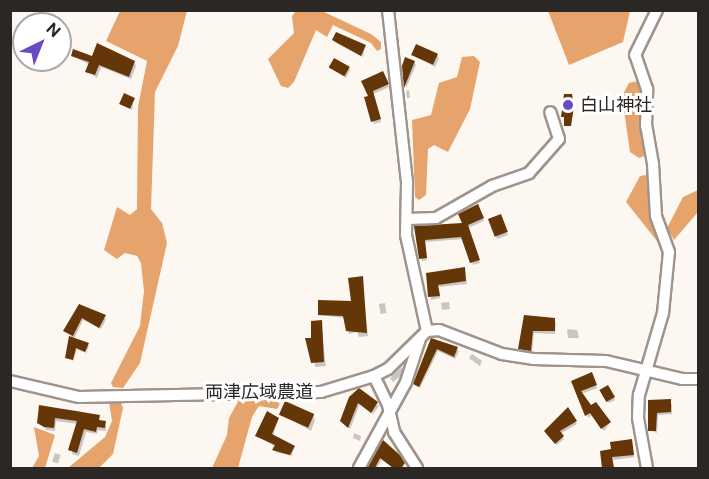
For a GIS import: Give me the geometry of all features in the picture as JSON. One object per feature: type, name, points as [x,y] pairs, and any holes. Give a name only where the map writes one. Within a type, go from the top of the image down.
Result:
[{"type":"street","points":[[359,468],[411,371],[424,335],[410,262],[407,183],[388,10]]},
{"type":"street","points":[[647,468],[638,418],[645,368],[663,313],[669,252],[656,216],[653,164],[646,126],[647,89],[635,55],[657,10]]},
{"type":"street","points":[[407,219],[436,218],[492,186],[529,173],[559,139],[550,112]]},
{"type":"street","points":[[424,335],[439,330],[483,348],[533,359],[606,361],[645,368],[682,379],[699,379]]},
{"type":"street","name":"両津広域農道","points":[[10,381],[79,397],[321,392],[374,376],[424,335]]},
{"type":"street","points":[[374,376],[388,405],[394,432],[417,468]]},
{"type":"shaded area","points":[[120,11],[187,11],[178,46],[155,92],[151,209],[162,223],[167,243],[140,363],[123,388],[113,387],[111,383],[140,326],[144,291],[141,263],[137,256],[125,253],[117,259],[104,250],[117,207],[130,215],[137,209],[138,107],[147,61],[106,41]]},
{"type":"shaded area","points":[[296,11],[322,11],[371,34],[381,42],[381,49],[377,51],[371,43],[333,25],[327,37],[316,30],[294,82],[288,88],[281,86],[268,59],[294,33],[292,16]]},
{"type":"shaded area","points":[[548,11],[630,11],[623,42],[569,65]]},
{"type":"shaded area","points":[[474,56],[480,62],[470,109],[448,152],[434,145],[428,149],[426,195],[419,200],[415,197],[412,120],[431,115],[439,83],[457,77],[462,57]]},
{"type":"shaded area","points":[[638,81],[642,89],[644,156],[639,158],[630,152],[622,96],[629,83]]},
{"type":"shaded area","points":[[646,175],[653,191],[649,213],[661,246],[626,202],[640,176]]},
{"type":"shaded area","points":[[698,190],[698,212],[674,240],[667,228],[683,197]]},
{"type":"shaded area","points":[[279,395],[283,398],[277,409],[259,406],[252,417],[238,468],[212,468],[227,435],[229,418],[240,398]]},
{"type":"shaded area","points":[[115,399],[120,400],[123,408],[113,454],[99,468],[68,468],[105,437],[112,421],[109,402]]},
{"type":"shaded area","points":[[34,427],[55,435],[45,468],[32,468],[39,456]]},
{"type":"building","points":[[336,32],[366,45],[361,56],[332,40]]},
{"type":"building","points":[[97,43],[135,61],[129,77],[99,65],[95,75],[85,72],[89,62],[72,56],[72,52],[73,49],[92,56]]},
{"type":"building","points":[[416,44],[438,54],[433,65],[411,55]]},
{"type":"building","points":[[405,57],[415,61],[404,88],[402,66]]},
{"type":"building","points":[[334,58],[350,67],[344,76],[329,68]]},
{"type":"building","points":[[383,71],[389,84],[373,91],[381,119],[371,122],[364,97],[368,96],[361,81]]},
{"type":"building","points":[[124,93],[135,98],[130,109],[119,104]]},
{"type":"building","name":"白山神社","points":[[564,94],[572,94],[574,107],[571,126],[564,126],[564,117],[561,117]]},
{"type":"building","points":[[478,204],[484,218],[468,225],[480,260],[470,263],[461,237],[425,240],[427,258],[419,259],[414,226],[462,223],[458,214]]},
{"type":"building","points":[[501,214],[508,232],[495,237],[488,219]]},
{"type":"building","points":[[465,267],[466,281],[438,285],[440,296],[428,297],[426,273]]},
{"type":"building","points":[[363,276],[367,333],[346,331],[343,316],[318,315],[318,300],[351,301],[348,278]]},
{"type":"building","points":[[79,304],[106,315],[99,328],[82,318],[73,336],[63,331]]},
{"type":"building","points":[[524,315],[555,318],[555,331],[533,331],[531,351],[518,349]]},
{"type":"building","points":[[322,320],[324,362],[311,363],[305,338],[311,338],[311,321]]},
{"type":"building","points":[[69,336],[89,343],[85,352],[76,348],[73,360],[65,358]]},
{"type":"building","points":[[431,338],[458,347],[454,357],[437,349],[419,387],[413,384]]},
{"type":"building","points":[[592,372],[597,385],[581,391],[591,405],[596,402],[611,422],[601,429],[590,413],[585,416],[571,381]]},
{"type":"building","points":[[608,385],[615,397],[606,402],[599,390]]},
{"type":"building","points":[[359,388],[378,402],[371,413],[358,403],[348,428],[340,421],[349,397]]},
{"type":"building","points":[[671,399],[671,412],[657,413],[656,431],[648,431],[648,400]]},
{"type":"building","points":[[285,401],[314,414],[308,428],[279,415]]},
{"type":"building","points":[[39,405],[100,415],[99,420],[106,421],[105,428],[97,427],[96,432],[84,429],[77,453],[68,450],[77,421],[55,418],[54,428],[44,427],[37,423]]},
{"type":"building","points":[[568,407],[577,421],[560,431],[564,436],[555,444],[544,431]]},
{"type":"building","points":[[267,411],[279,418],[272,434],[295,446],[290,455],[272,450],[275,445],[255,436]]},
{"type":"building","points":[[632,439],[634,455],[612,457],[614,468],[602,468],[600,451],[611,449],[610,442]]},
{"type":"building","points":[[383,440],[401,456],[405,463],[401,468],[393,468],[380,458],[375,468],[367,468]]},
{"type":"place","name":"白山神社","points":[[568,105]]}]
